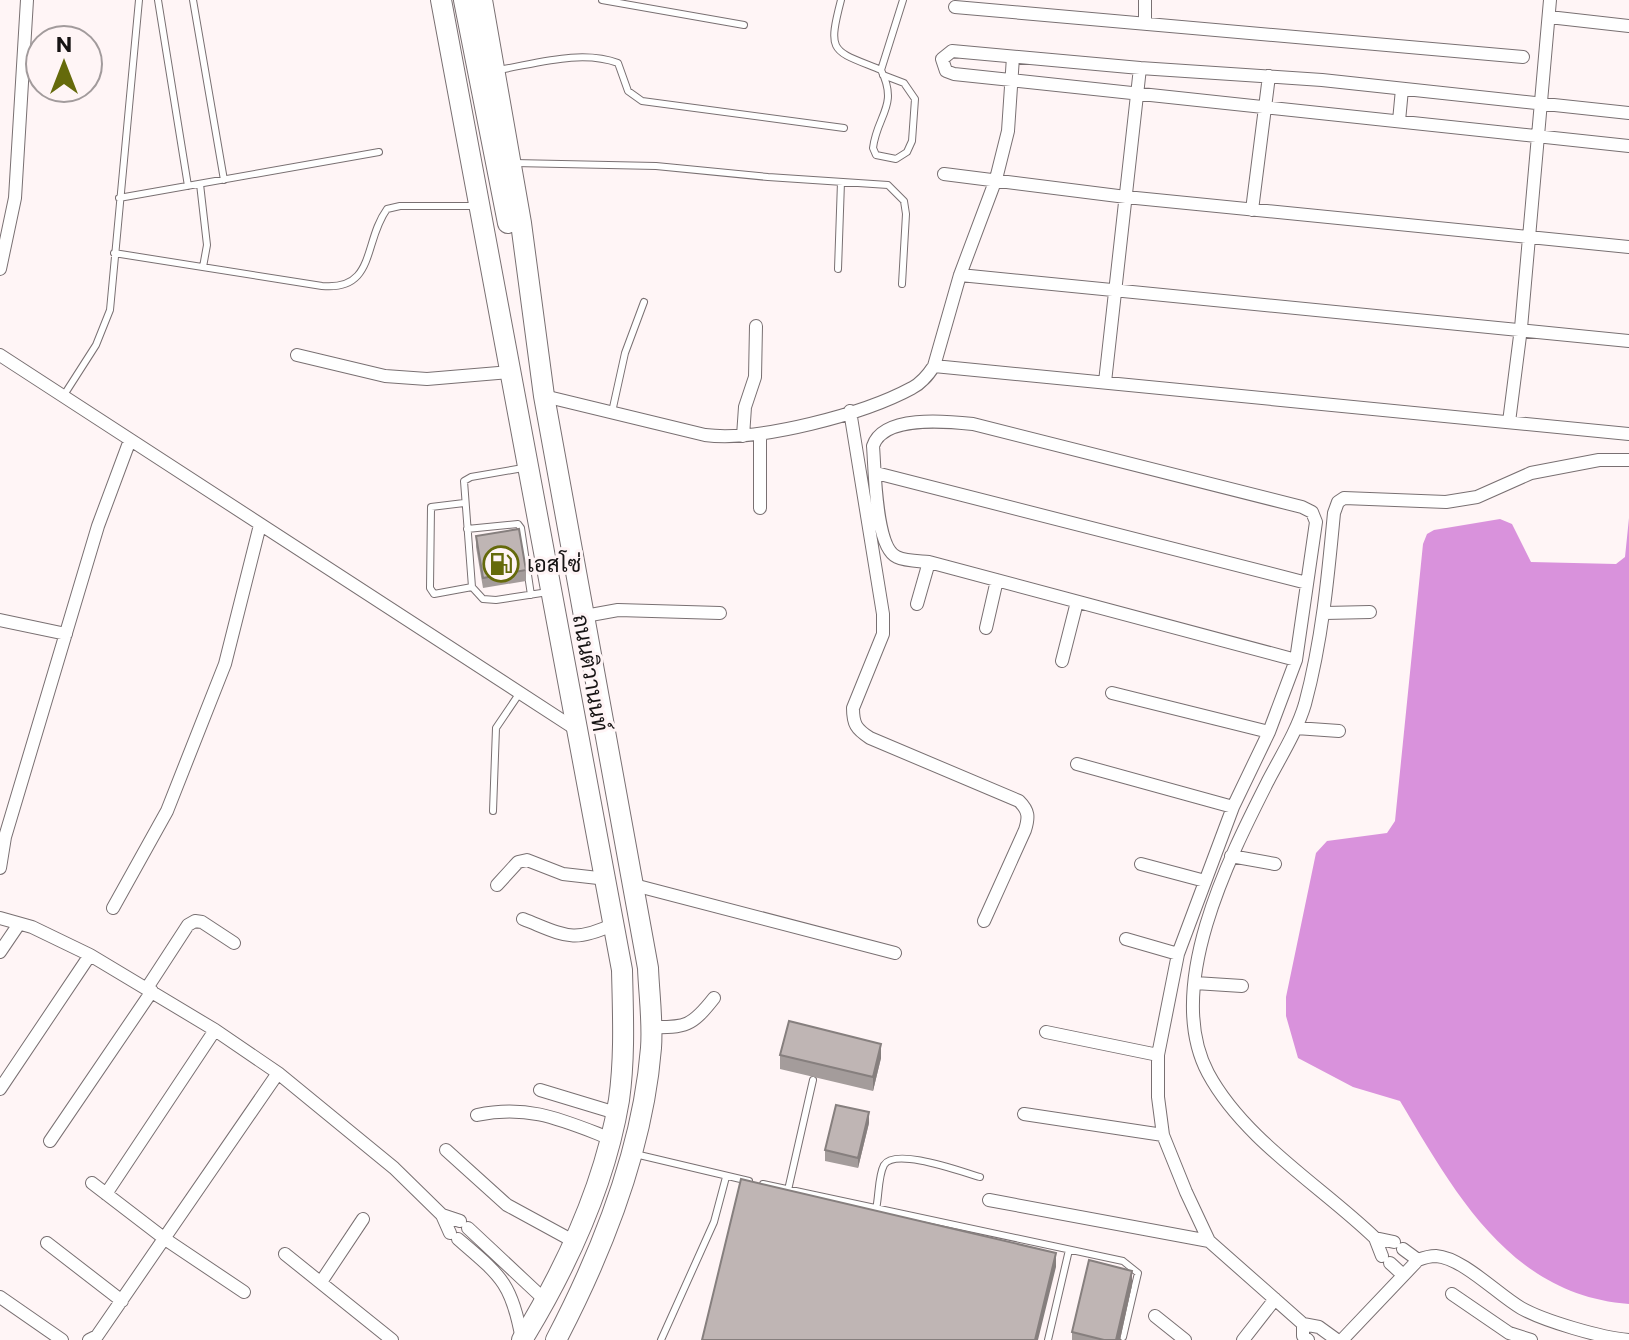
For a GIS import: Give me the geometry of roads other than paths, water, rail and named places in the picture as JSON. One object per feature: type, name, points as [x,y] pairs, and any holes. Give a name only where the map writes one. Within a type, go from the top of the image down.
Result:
[{"type":"main road","name":"ถนนติวานนท์","points":[[441,0],[529,467],[541,593],[577,730],[622,970],[623,1046],[616,1113],[592,1197],[575,1242],[546,1301],[522,1340]]},
{"type":"main road","points":[[464,0],[544,396]]},
{"type":"main road","name":"ถนนติวานนท์","points":[[482,0],[510,163],[544,396],[648,968],[651,1045],[644,1101],[631,1154],[594,1257],[556,1340]]},
{"type":"street","points":[[0,269],[15,198],[27,0]]},
{"type":"street","points":[[1145,0],[1145,24]]},
{"type":"street","points":[[1509,422],[1521,328],[1550,0]]},
{"type":"street","points":[[955,7],[1523,57]]},
{"type":"street","points":[[1549,17],[1629,26]]},
{"type":"street","points":[[1629,113],[1269,76],[952,51],[942,59],[946,71],[954,74],[1629,146]]},
{"type":"street","points":[[544,396],[705,435],[726,437],[802,426],[914,388],[927,378],[934,366],[960,275],[996,179],[1008,131],[1013,57]]},
{"type":"street","points":[[1105,382],[1140,68]]},
{"type":"street","points":[[1252,210],[1269,76]]},
{"type":"street","points":[[1399,121],[1402,89]]},
{"type":"street","points":[[944,174],[1126,197],[1629,247]]},
{"type":"street","points":[[960,275],[1629,341]]},
{"type":"street","points":[[743,436],[745,407],[755,377],[756,326]]},
{"type":"street","points":[[0,355],[577,730]]},
{"type":"street","points":[[297,355],[385,376],[427,379],[511,372]]},
{"type":"street","points":[[934,366],[1629,434]]},
{"type":"street","points":[[850,411],[883,614],[883,634],[853,708],[853,720],[857,730],[870,738],[1019,801],[1027,809],[1029,817],[1025,830],[984,921]]},
{"type":"street","points":[[1296,660],[929,562],[897,558],[888,550],[880,526],[873,446],[876,437],[883,430],[901,425],[946,421],[973,424],[1312,512],[1316,522],[1296,660],[1269,732],[1233,807],[1178,954],[1158,1055],[1158,1097],[1163,1135],[1209,1241],[1303,1324],[1319,1327],[1340,1340],[1418,1260],[1435,1256],[1452,1260],[1523,1309],[1565,1325],[1629,1340]]},
{"type":"street","points":[[760,434],[760,508]]},
{"type":"street","points":[[0,868],[2,836],[98,526],[130,440]]},
{"type":"street","points":[[1403,1275],[1386,1260],[1375,1238],[1250,1130],[1209,1076],[1197,1050],[1194,1024],[1195,983],[1203,938],[1231,856],[1296,728],[1305,704],[1325,613],[1334,513],[1338,502],[1344,498],[1446,502],[1477,497],[1531,473],[1599,460],[1629,460]]},
{"type":"street","points":[[876,473],[1307,583]]},
{"type":"street","points":[[113,908],[167,811],[225,664],[260,525]]},
{"type":"street","points":[[917,604],[929,562]]},
{"type":"street","points":[[986,628],[997,580]]},
{"type":"street","points":[[1062,661],[1077,602]]},
{"type":"street","points":[[585,616],[618,610],[720,613]]},
{"type":"street","points":[[1325,613],[1370,612]]},
{"type":"street","points":[[0,620],[66,634]]},
{"type":"street","points":[[1112,693],[1269,732]]},
{"type":"street","points":[[1296,728],[1339,731]]},
{"type":"street","points":[[1077,764],[1233,807]]},
{"type":"street","points":[[1231,856],[1275,864]]},
{"type":"street","points":[[497,885],[518,862],[527,860],[563,874],[607,879]]},
{"type":"street","points":[[1141,864],[1205,881]]},
{"type":"street","points":[[634,885],[895,953]]},
{"type":"street","points":[[0,918],[32,927],[90,955],[215,1030],[278,1073],[394,1168],[442,1215],[454,1236],[500,1275],[511,1292],[522,1340]]},
{"type":"street","points":[[523,919],[576,937],[590,936],[614,924]]},
{"type":"street","points":[[50,1141],[188,925],[195,921],[202,922],[234,943]]},
{"type":"street","points":[[0,952],[19,924]]},
{"type":"street","points":[[1126,939],[1178,954]]},
{"type":"street","points":[[0,1089],[90,955]]},
{"type":"street","points":[[1195,983],[1242,986]]},
{"type":"street","points":[[650,1027],[683,1027],[694,1022],[714,998]]},
{"type":"street","points":[[106,1194],[215,1030]]},
{"type":"street","points":[[1046,1032],[1158,1055]]},
{"type":"street","points":[[89,1340],[97,1336],[122,1301],[278,1073]]},
{"type":"street","points":[[540,1090],[616,1113]]},
{"type":"street","points":[[477,1115],[500,1110],[541,1113],[609,1138]]},
{"type":"street","points":[[1024,1114],[1163,1135]]},
{"type":"street","points":[[446,1150],[507,1205],[575,1242]]},
{"type":"street","points":[[92,1183],[165,1239],[244,1292]]},
{"type":"street","points":[[989,1200],[1209,1241]]},
{"type":"street","points":[[442,1215],[464,1225],[546,1301]]},
{"type":"street","points":[[321,1282],[363,1219]]},
{"type":"street","points":[[1375,1238],[1398,1245],[1418,1260]]},
{"type":"street","points":[[47,1243],[122,1301]]},
{"type":"street","points":[[484,1261],[494,1250]]},
{"type":"street","points":[[285,1254],[392,1340]]},
{"type":"street","points":[[1452,1294],[1507,1336],[1531,1340]]},
{"type":"street","points":[[0,1297],[62,1340]]},
{"type":"street","points":[[1243,1340],[1275,1299]]},
{"type":"street","points":[[1507,1336],[1523,1309]]},
{"type":"street","points":[[1155,1316],[1185,1340]]},
{"type":"street","points":[[1303,1324],[1303,1336],[1308,1340]]},
{"type":"lane","points":[[63,396],[96,345],[110,310],[139,0]]},
{"type":"lane","points":[[158,0],[188,186]]},
{"type":"lane","points":[[193,0],[224,180]]},
{"type":"lane","points":[[602,0],[744,25]]},
{"type":"lane","points":[[841,0],[832,34],[837,49],[882,72],[904,83],[915,99],[912,141],[907,152],[896,159],[876,155],[873,148],[890,98],[882,72],[903,0]]},
{"type":"lane","points":[[494,71],[574,58],[610,60],[618,63],[628,91],[642,101],[844,128]]},
{"type":"lane","points":[[119,198],[379,152]]},
{"type":"lane","points":[[510,163],[656,166],[888,185],[904,201],[906,214],[902,284]]},
{"type":"lane","points":[[838,269],[841,182]]},
{"type":"lane","points":[[200,184],[207,245],[203,267]]},
{"type":"lane","points":[[114,253],[343,287],[358,279],[387,209],[400,206],[478,206]]},
{"type":"lane","points":[[612,412],[625,353],[644,302]]},
{"type":"lane","points":[[467,529],[518,524],[541,593],[483,599],[472,587],[464,503],[463,486],[467,479],[529,467]]},
{"type":"lane","points":[[464,503],[431,507],[430,588],[434,594],[472,587]]},
{"type":"lane","points":[[493,811],[496,728],[520,693]]},
{"type":"lane","points":[[788,1190],[813,1080]]},
{"type":"lane","points":[[631,1154],[1123,1261],[1138,1273],[1123,1337]]},
{"type":"lane","points":[[876,1209],[884,1165],[892,1158],[906,1158],[980,1177]]},
{"type":"lane","points":[[661,1340],[714,1222],[726,1177]]},
{"type":"lane","points":[[1048,1340],[1069,1250]]},
{"type":"place","name":"เอสโซ่","points":[[501,564]]}]
